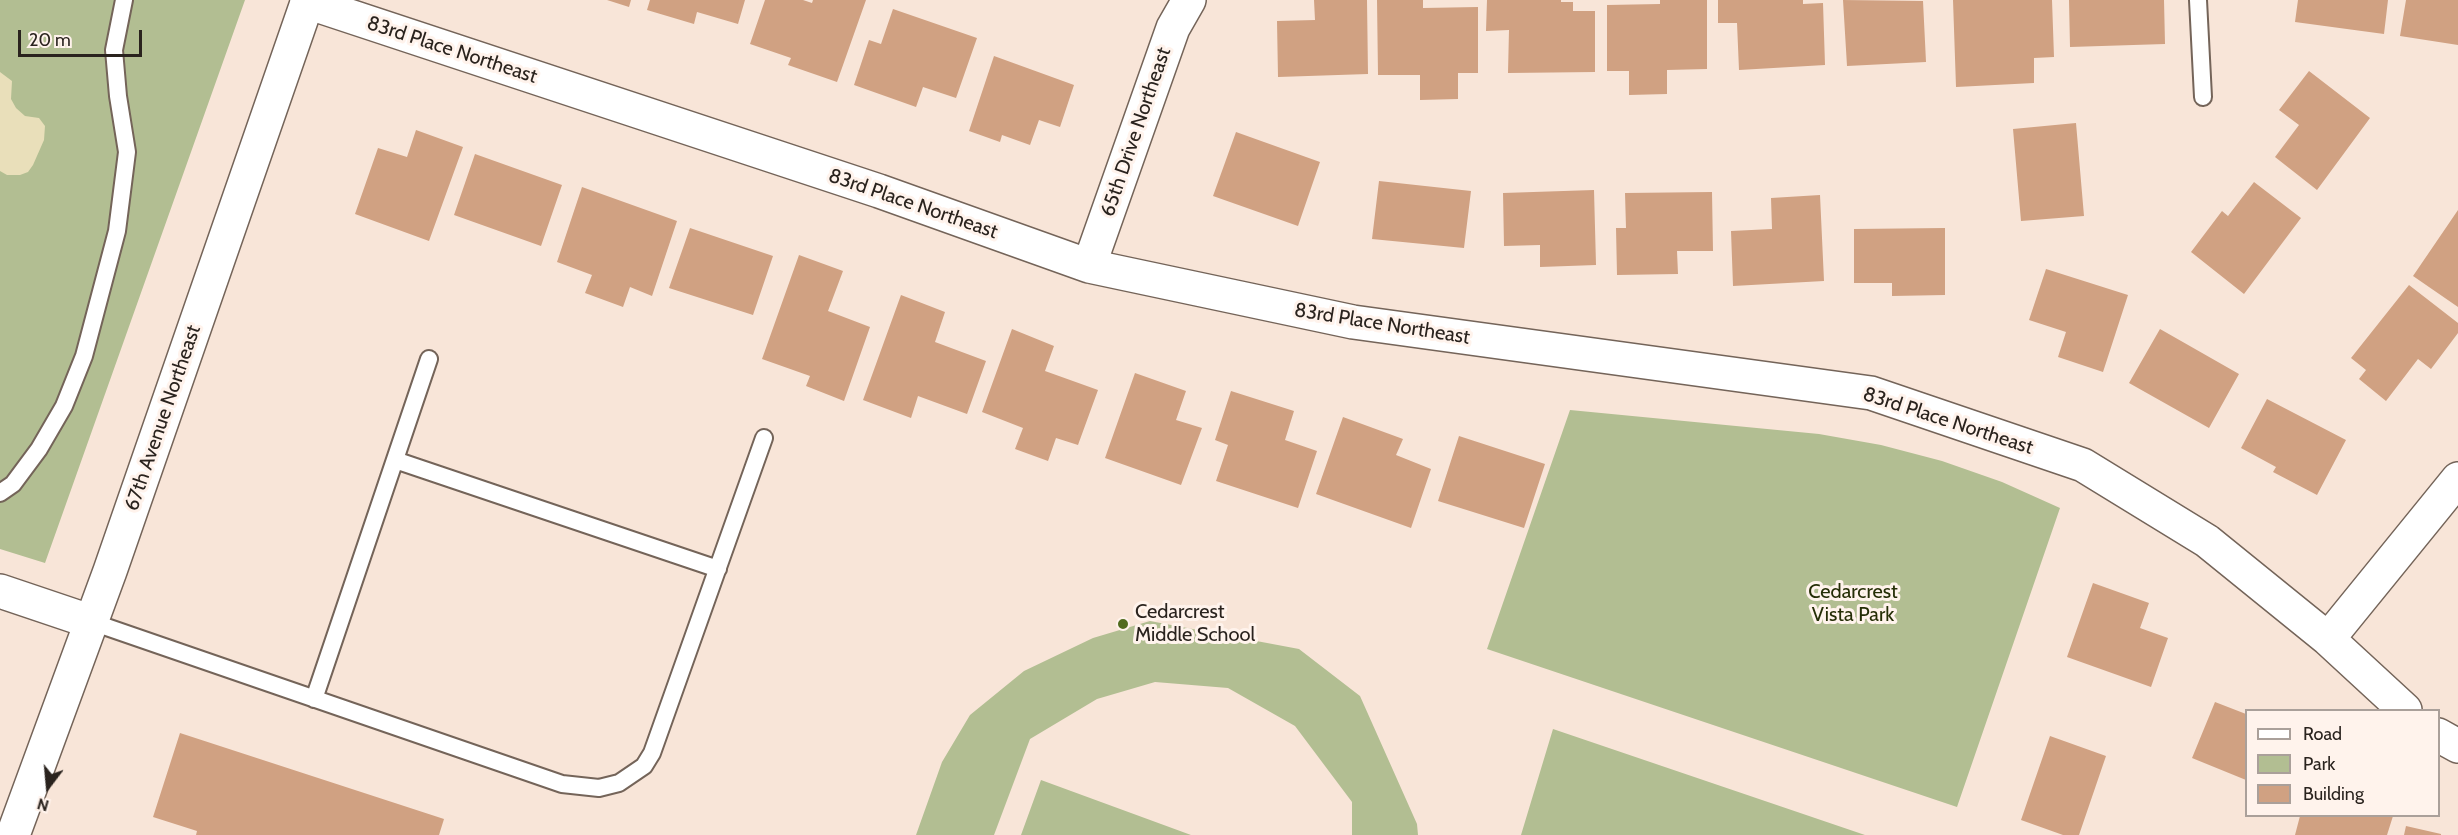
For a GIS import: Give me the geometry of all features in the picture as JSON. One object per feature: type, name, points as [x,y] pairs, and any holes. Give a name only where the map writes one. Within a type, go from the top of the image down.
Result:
[{"type":"street","name":"65th Drive Northeast","points":[[1089,266],[1173,28],[1189,0]]},
{"type":"street","name":"83rd Place Northeast","points":[[308,1],[879,191],[1089,266],[1353,322],[1871,393],[2083,465],[2207,541],[2328,639],[2402,709]]},
{"type":"street","name":"67th Avenue Northeast","points":[[13,835],[92,622],[308,1]]},
{"type":"street","points":[[2328,639],[2458,479]]},
{"type":"street","points":[[0,591],[92,622]]},
{"type":"street","points":[[2440,736],[2458,746]]},
{"type":"lane","points":[[0,493],[13,484],[39,449],[64,405],[84,356],[117,231],[127,152],[114,51],[124,0]]},
{"type":"lane","points":[[2198,0],[2203,97]]},
{"type":"lane","points":[[314,699],[429,358]]},
{"type":"lane","points":[[92,622],[562,784],[599,788],[619,783],[644,766],[652,753],[764,438]]},
{"type":"lane","points":[[395,460],[718,569]]},
{"type":"green space","points":[[0,0],[245,0],[45,563],[0,549]]},
{"type":"green space","name":"Cedarcrest Vista Park","points":[[1570,410],[1819,434],[1881,445],[1942,461],[2002,482],[2060,508],[1957,807],[1487,649]]},
{"type":"green space","points":[[1150,621],[1299,649],[1360,696],[1417,824],[1418,835],[1352,835],[1352,802],[1295,726],[1228,688],[1155,682],[1097,699],[1030,739],[994,835],[916,835],[942,762],[970,715],[1024,671],[1093,638]]},
{"type":"green space","points":[[1553,729],[1865,835],[1521,835]]},
{"type":"green space","points":[[1041,780],[1191,835],[1021,835]]},
{"type":"sand","points":[[0,72],[12,81],[11,99],[16,108],[25,116],[39,118],[45,126],[44,140],[33,165],[28,172],[20,175],[7,175],[0,171]]},
{"type":"building","points":[[607,0],[631,0],[629,7]]},
{"type":"building","points":[[650,0],[745,0],[738,24],[697,12],[694,24],[647,10]]},
{"type":"building","points":[[765,0],[803,0],[812,3],[813,0],[866,0],[837,82],[788,65],[791,58],[750,44]]},
{"type":"building","points":[[1314,0],[1367,0],[1368,74],[1278,77],[1277,21],[1315,20]]},
{"type":"building","points":[[1377,0],[1423,0],[1423,8],[1478,7],[1478,73],[1458,73],[1458,99],[1420,100],[1420,75],[1378,75]]},
{"type":"building","points":[[1487,0],[1561,0],[1561,2],[1573,2],[1573,11],[1595,11],[1595,72],[1508,73],[1509,30],[1486,31]]},
{"type":"building","points":[[1660,0],[1707,0],[1707,69],[1667,70],[1667,94],[1629,95],[1629,71],[1607,71],[1607,5],[1660,4]]},
{"type":"building","points":[[1718,0],[1803,0],[1803,4],[1823,3],[1825,65],[1739,70],[1737,23],[1718,23]]},
{"type":"building","points":[[1843,0],[1923,1],[1926,62],[1847,66]]},
{"type":"building","points":[[1953,0],[2052,0],[2054,57],[2034,58],[2034,83],[1956,87]]},
{"type":"building","points":[[2069,0],[2164,0],[2165,44],[2070,47]]},
{"type":"building","points":[[2298,0],[2388,0],[2384,34],[2295,22]]},
{"type":"building","points":[[2406,0],[2458,0],[2458,45],[2400,36]]},
{"type":"building","points":[[893,9],[977,38],[956,98],[923,87],[916,107],[854,85],[869,40],[881,44]]},
{"type":"building","points":[[994,56],[1074,85],[1060,127],[1039,120],[1030,145],[1002,135],[1000,142],[969,131]]},
{"type":"building","points":[[2309,71],[2370,118],[2317,190],[2275,157],[2299,125],[2279,110]]},
{"type":"building","points":[[2076,123],[2084,216],[2021,221],[2013,129]]},
{"type":"building","points":[[416,130],[463,147],[429,241],[355,214],[378,148],[407,157]]},
{"type":"building","points":[[1236,132],[1320,162],[1298,226],[1213,196]]},
{"type":"building","points":[[475,154],[562,185],[541,246],[454,215]]},
{"type":"building","points":[[1379,181],[1471,191],[1464,248],[1372,239]]},
{"type":"building","points":[[2254,182],[2301,218],[2244,294],[2191,252],[2222,211],[2228,216]]},
{"type":"building","points":[[582,187],[677,221],[652,296],[630,287],[623,307],[585,293],[592,275],[557,262]]},
{"type":"building","points":[[1594,190],[1596,265],[1540,267],[1540,245],[1504,246],[1503,193]]},
{"type":"building","points":[[1712,192],[1713,251],[1677,251],[1678,274],[1617,275],[1616,228],[1626,228],[1625,193]]},
{"type":"building","points":[[1820,195],[1824,281],[1733,286],[1731,231],[1772,229],[1771,198]]},
{"type":"building","points":[[2458,210],[2458,307],[2413,276]]},
{"type":"building","points":[[690,228],[773,256],[753,315],[669,288]]},
{"type":"building","points":[[1945,228],[1945,295],[1892,296],[1892,283],[1854,283],[1854,229]]},
{"type":"building","points":[[799,255],[843,271],[828,311],[870,327],[844,401],[806,386],[810,376],[762,359]]},
{"type":"building","points":[[2046,269],[2128,295],[2103,372],[2058,357],[2066,332],[2029,320]]},
{"type":"building","points":[[2409,285],[2458,323],[2458,333],[2431,369],[2418,359],[2386,401],[2359,379],[2366,370],[2351,358]]},
{"type":"building","points":[[901,295],[945,312],[935,342],[986,361],[967,414],[918,396],[911,418],[863,400]]},
{"type":"building","points":[[1012,329],[1054,346],[1045,371],[1098,390],[1078,445],[1056,438],[1048,461],[1015,449],[1023,428],[982,412]]},
{"type":"building","points":[[2160,329],[2239,374],[2209,428],[2129,383]]},
{"type":"building","points":[[1135,373],[1186,391],[1176,420],[1202,428],[1181,485],[1105,458]]},
{"type":"building","points":[[1231,391],[1294,411],[1285,440],[1317,451],[1298,508],[1216,481],[1228,445],[1215,440]]},
{"type":"building","points":[[2267,399],[2346,440],[2317,495],[2273,472],[2276,467],[2241,448]]},
{"type":"building","points":[[1343,417],[1403,439],[1396,455],[1431,469],[1411,528],[1316,494]]},
{"type":"building","points":[[1459,436],[1545,464],[1524,528],[1438,501]]},
{"type":"building","points":[[2093,583],[2149,603],[2140,628],[2168,638],[2151,687],[2067,657]]},
{"type":"building","points":[[2215,702],[2245,714],[2245,780],[2192,758]]},
{"type":"building","points":[[180,733],[444,819],[439,835],[196,835],[197,831],[153,817]]},
{"type":"building","points":[[2050,736],[2106,756],[2079,835],[2063,835],[2021,820]]},
{"type":"building","points":[[2300,817],[2393,817],[2387,835],[2295,835]]},
{"type":"building","points":[[2406,826],[2441,834],[2441,835],[2404,835]]},
{"type":"place","name":"Cedarcrest Middle School","points":[[1123,624]]}]
